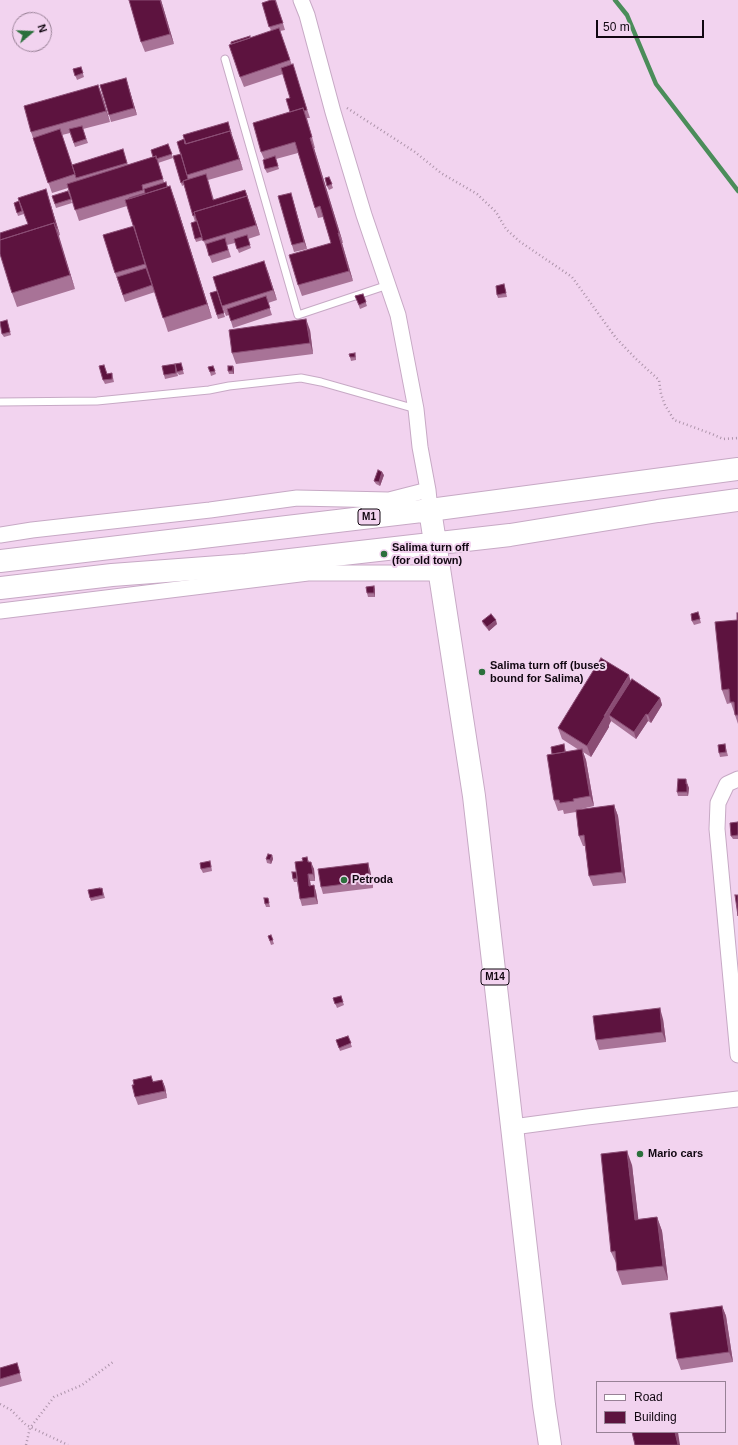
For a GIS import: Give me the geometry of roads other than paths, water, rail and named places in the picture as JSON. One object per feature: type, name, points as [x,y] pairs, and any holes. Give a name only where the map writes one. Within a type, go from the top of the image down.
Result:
[{"type":"highway","name":"M1","points":[[0,561],[429,500],[738,470]]},
{"type":"highway","name":"M14","points":[[429,500],[474,796],[544,1405],[550,1445]]},
{"type":"highway","points":[[0,588],[112,575],[246,565],[435,543],[510,534],[738,500]]},
{"type":"street","points":[[0,536],[32,530],[210,510],[297,498],[429,500],[420,447],[416,410],[398,315],[364,214],[333,112],[307,15],[301,0]]},
{"type":"street","points":[[0,611],[308,573],[439,573]]},
{"type":"street","points":[[738,779],[727,784],[718,803],[717,829],[736,1008],[738,1055]]},
{"type":"street","points":[[513,1127],[738,1099]]},
{"type":"lane","points":[[225,59],[298,315],[388,285]]},
{"type":"lane","points":[[0,402],[97,402],[301,378],[336,386],[416,410]]},
{"type":"waterway","points":[[615,0],[627,15],[656,84],[738,191]]},
{"type":"place","name":"Salima turn off (for old town)","points":[[384,554]]},
{"type":"place","name":"Salima turn off (buses bound for Salima)","points":[[482,672]]},
{"type":"place","name":"Petroda","points":[[344,880]]},
{"type":"place","name":"Mario cars","points":[[640,1154]]}]
